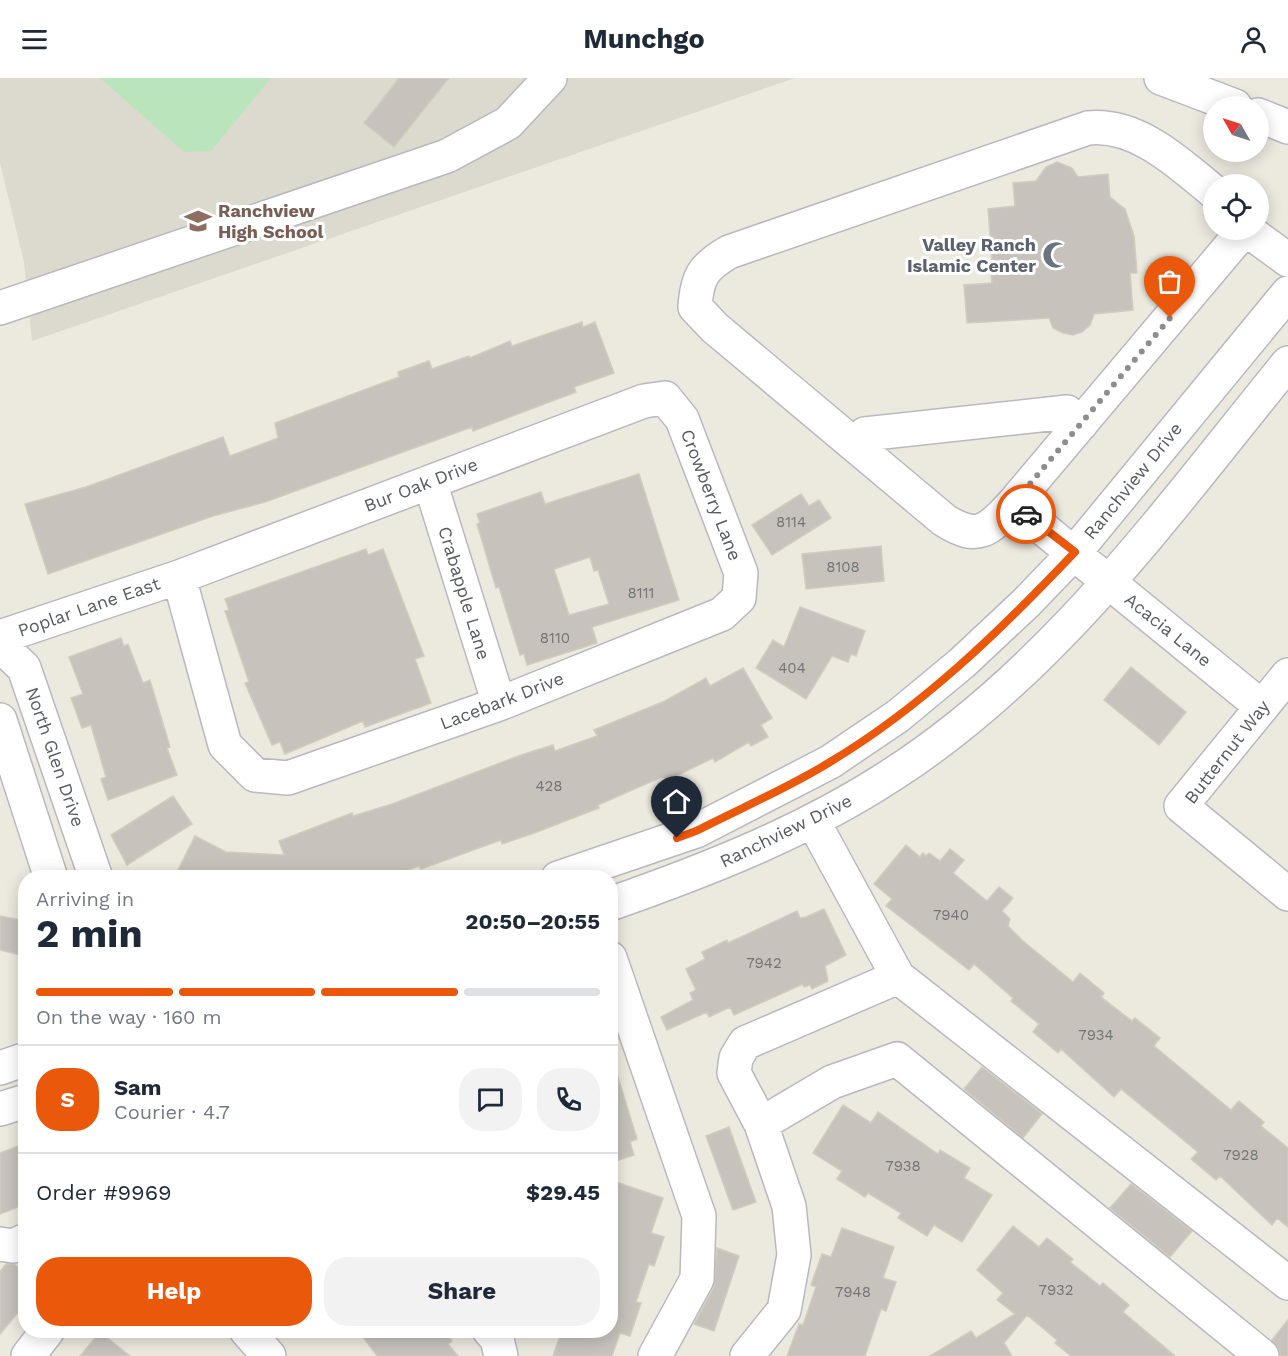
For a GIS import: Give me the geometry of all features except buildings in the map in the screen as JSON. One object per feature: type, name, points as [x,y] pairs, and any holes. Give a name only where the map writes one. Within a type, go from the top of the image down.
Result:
[{"type":"street","points":[[0,308],[447,156],[508,123],[549,78]]},
{"type":"street","points":[[1161,78],[1209,96]]},
{"type":"street","points":[[1269,119],[1288,127]]},
{"type":"street","points":[[1203,183],[1167,153],[1151,143],[1102,126],[1088,128],[729,252],[709,264],[696,286],[695,307],[715,328],[944,520],[963,532],[978,532],[992,527],[1013,504],[1237,240]]},
{"type":"street","points":[[1259,240],[1288,260]]},
{"type":"street","name":"Ranchview Drive","points":[[581,870],[696,831],[830,762],[898,716],[962,663],[1026,603],[1075,552],[1288,293]]},
{"type":"street","name":"Ranchview Drive","points":[[618,901],[703,872],[813,820],[891,776],[952,731],[1004,687],[1061,633],[1109,581],[1288,363]]},
{"type":"street","name":"Bur Oak Drive","points":[[179,577],[644,402],[665,398]]},
{"type":"street","name":"Crowberry Lane","points":[[665,398],[682,419],[741,573],[739,598]]},
{"type":"street","points":[[855,445],[865,434],[1066,412],[1081,424]]},
{"type":"street","name":"Crabapple Lane","points":[[430,482],[499,704]]},
{"type":"street","name":"Acacia Lane","points":[[1013,504],[1262,706]]},
{"type":"street","name":"Lacebark Drive","points":[[179,577],[225,745],[255,775],[288,778],[499,704],[722,614],[739,598]]},
{"type":"street","name":"Poplar Lane East","points":[[0,637],[179,577]]},
{"type":"street","name":"North Glen Drive","points":[[0,645],[24,668],[93,870]]},
{"type":"street","name":"Butternut Way","points":[[1288,675],[1181,806],[1288,894]]},
{"type":"street","points":[[0,720],[48,870]]},
{"type":"street","points":[[813,820],[898,977],[1288,1283]]},
{"type":"street","points":[[747,1356],[784,1310],[794,1255],[789,1206],[761,1124],[734,1072],[736,1058],[745,1042],[898,977]]},
{"type":"street","points":[[618,985],[699,1216],[698,1279],[655,1356]]},
{"type":"street","points":[[761,1124],[831,1082],[897,1059],[1262,1356]]},
{"type":"street","points":[[0,1068],[18,1062]]},
{"type":"street","points":[[0,1109],[18,1103]]},
{"type":"street","points":[[0,1244],[13,1246],[18,1244]]},
{"type":"street","points":[[28,1356],[42,1338]]},
{"type":"street","points":[[253,1338],[269,1356]]},
{"type":"street","points":[[496,1338],[501,1356]]},
{"type":"shaded area","name":"Ranchview High School","points":[[0,78],[795,78],[32,341],[24,262],[0,163]]},
{"type":"green space","points":[[100,78],[271,78],[211,151],[184,152]]},
{"type":"way so far","points":[[1026,514],[1013,504],[1170,318]]},
{"type":"place","name":"Ranchview High School","points":[[198,221]]},
{"type":"place","name":"Valley Ranch Islamic Center","points":[[1056,255]]},
{"type":"route","points":[[677,838],[696,831],[830,762],[898,716],[962,663],[1026,603],[1075,552],[1026,514]]}]
